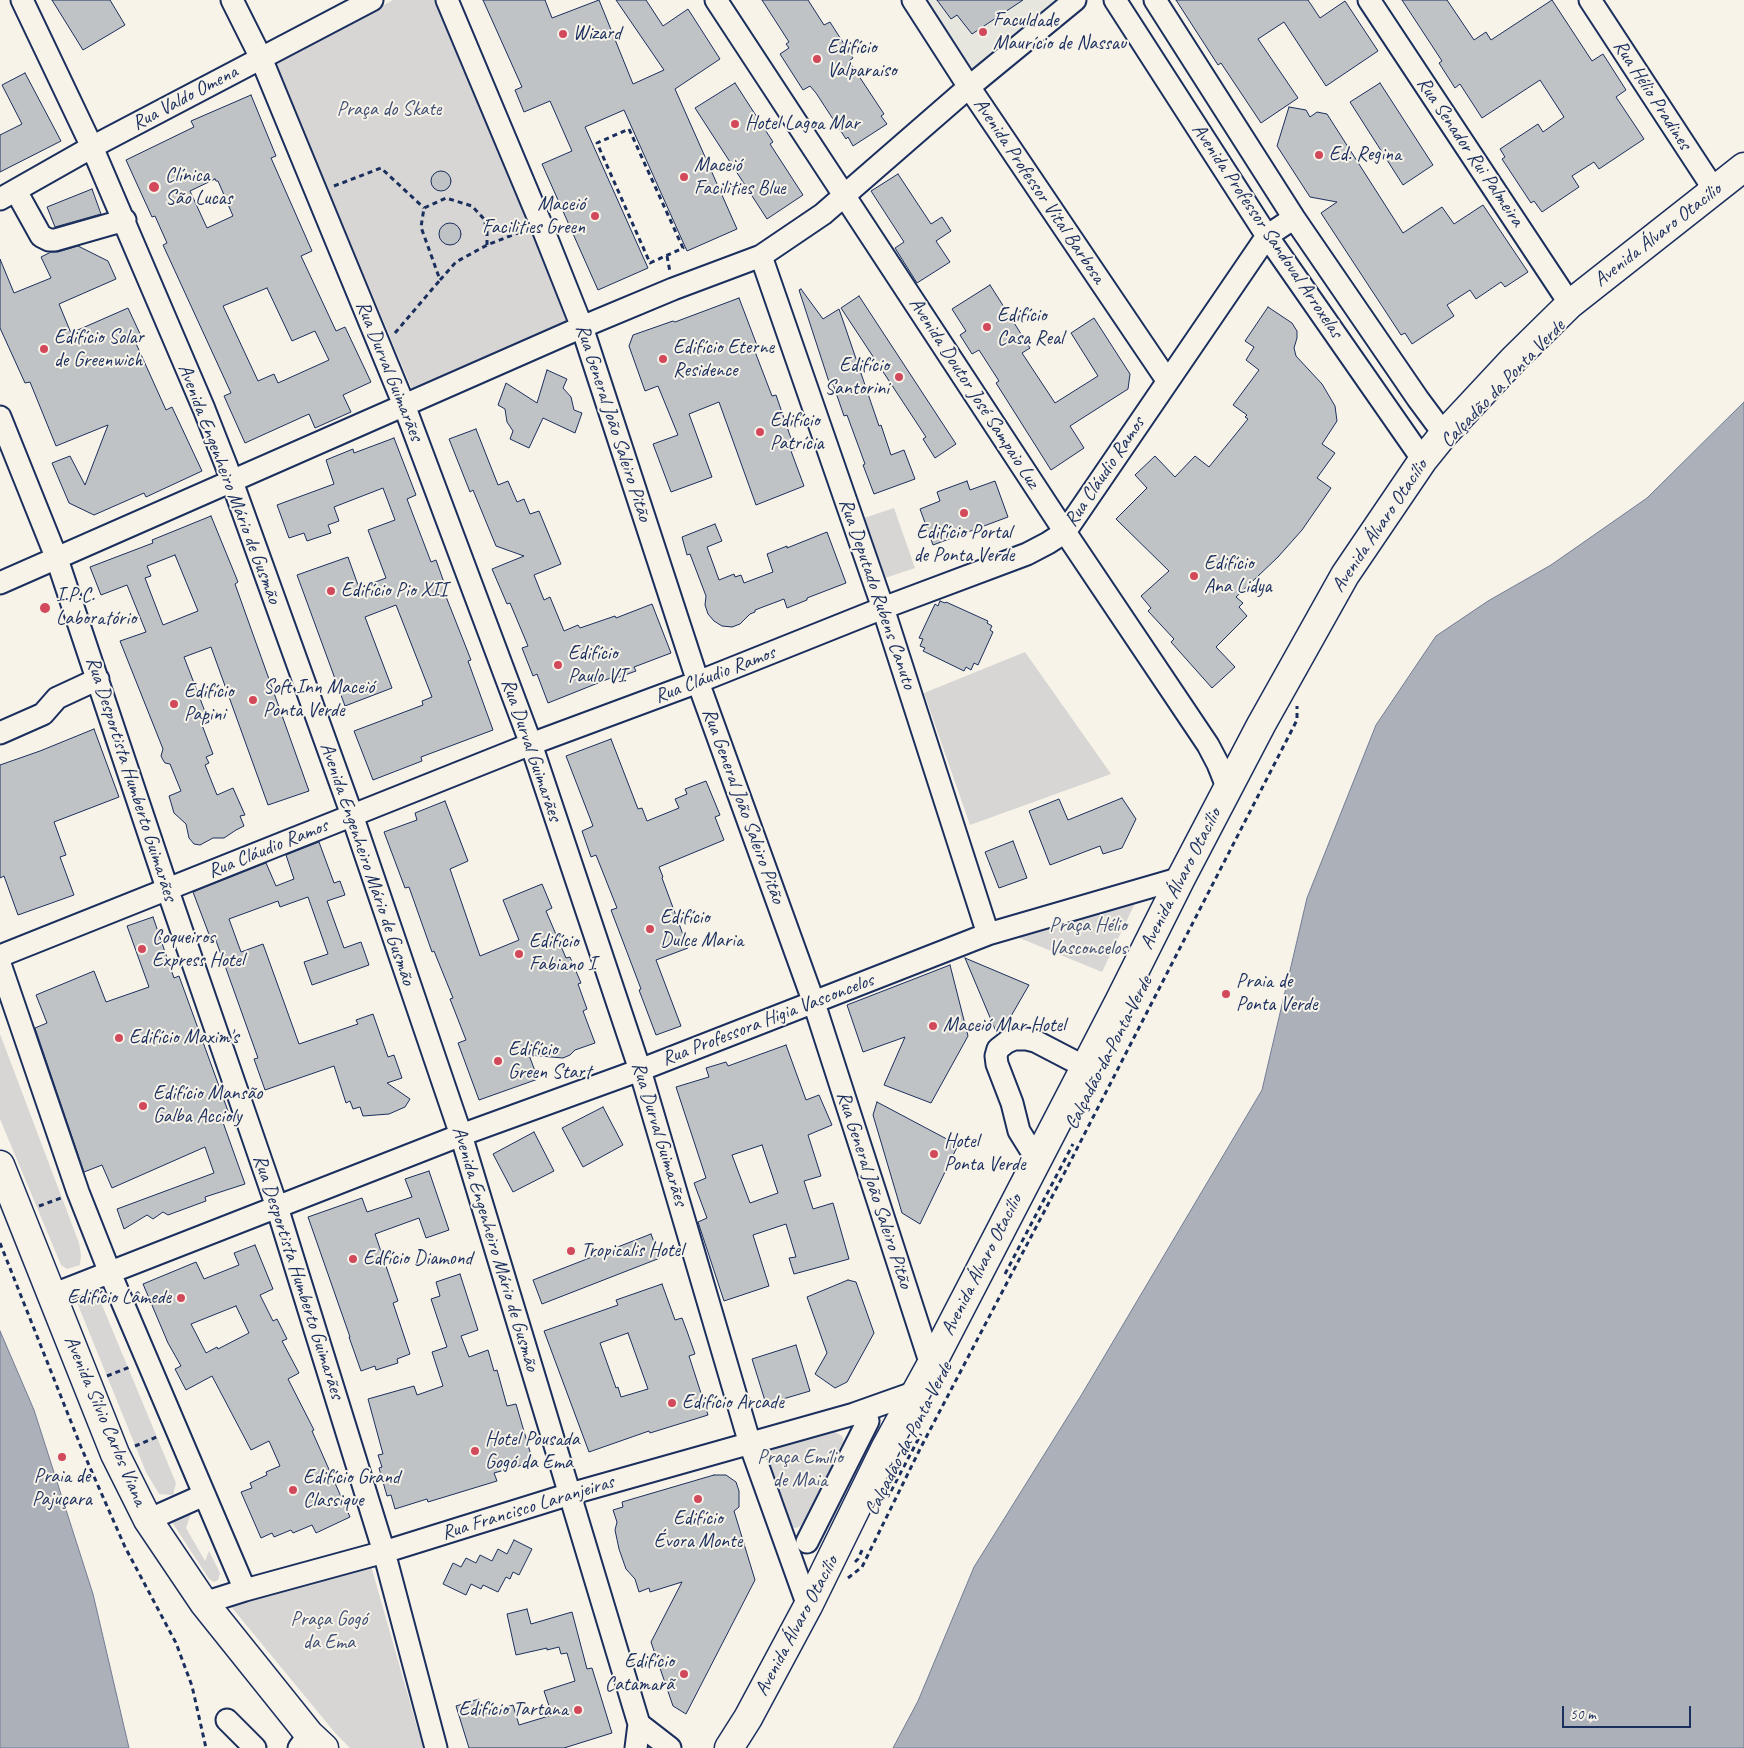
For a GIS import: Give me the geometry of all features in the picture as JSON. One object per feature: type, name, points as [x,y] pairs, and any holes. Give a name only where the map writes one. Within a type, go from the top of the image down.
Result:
[{"type":"main road","name":"Avenida Álvaro Otacílio","points":[[729,1748],[748,1718],[808,1606],[845,1555],[886,1447],[931,1365],[1120,1002],[1180,878],[1292,669],[1345,575],[1423,460],[1444,434],[1513,360],[1570,304],[1744,167]]},
{"type":"main road","name":"Avenida Silvio Carlos Viana","points":[[0,1166],[115,1454],[148,1520],[204,1603],[311,1743]]},
{"type":"street","name":"Avenida Engenheiro Mário de Gusmão","points":[[22,0],[125,220],[204,409],[352,815],[461,1135],[639,1724],[636,1748]]},
{"type":"street","name":"Rua Durval Guimarães","points":[[232,0],[261,58],[404,405],[531,744],[640,1070],[750,1444],[808,1606]]},
{"type":"street","name":"Rua Valdo Omena","points":[[8,195],[92,147],[372,0]]},
{"type":"street","name":"Rua General João Saleiro Pitão","points":[[446,0],[541,224],[582,327],[698,682],[814,1003],[931,1365]]},
{"type":"street","name":"Avenida Doutor José Sampaio Luz","points":[[716,0],[1065,532],[1208,745],[1228,789]]},
{"type":"street","name":"Avenida Professor Vital Barbosa","points":[[913,0],[969,87],[1167,380]]},
{"type":"street","points":[[0,583],[582,327],[673,289],[761,256],[823,214],[969,87],[1075,0]]},
{"type":"street","name":"Avenida Professor Sandoval Arroxelas","points":[[1114,0],[1267,236],[1423,460]]},
{"type":"street","name":"Avenida Professor Sandoval Arroxelas","points":[[1155,0],[1294,218],[1444,434]]},
{"type":"street","name":"Rua Senador Rui Palmeira","points":[[1369,0],[1570,304]]},
{"type":"street","name":"Rua Hélio Pradines","points":[[1590,0],[1714,191]]},
{"type":"street","points":[[8,195],[42,236],[48,240],[55,240],[125,220]]},
{"type":"street","name":"Rua Cláudio Ramos","points":[[0,956],[531,744],[698,682],[883,608],[1027,554],[1048,544],[1065,532],[1267,236],[1294,218]]},
{"type":"street","name":"Rua Deputado Rubens Canuto","points":[[761,256],[883,608],[988,934]]},
{"type":"street","points":[[1393,418],[1418,399]]},
{"type":"street","name":"Rua Desportista Humberto Guimarães","points":[[0,417],[58,558],[277,1207],[384,1552],[436,1748]]},
{"type":"street","points":[[0,733],[43,714],[57,698],[98,679]]},
{"type":"street","name":"Rua Professora Higia Vasconcelos","points":[[52,1295],[110,1274],[461,1135],[640,1070],[988,934],[1180,878]]},
{"type":"street","points":[[0,964],[78,1192],[110,1274],[245,1590]]},
{"type":"street","points":[[1037,1160],[1019,1131],[1012,1103],[996,1064],[998,1049],[1014,1039],[1027,1039],[1035,1041],[1085,1068]]},
{"type":"street","name":"Rua Francisco Laranjeiras","points":[[204,1603],[384,1552],[570,1494],[750,1444],[861,1417],[916,1392]]},
{"type":"street","points":[[861,1417],[886,1447]]},
{"type":"street","name":"Avenida Álvaro Otacílio","points":[[808,1542],[861,1417]]},
{"type":"street","points":[[148,1520],[204,1495]]},
{"type":"street","name":"Rua Durval Guimarães","points":[[777,1519],[795,1535],[808,1542],[845,1555]]},
{"type":"street","points":[[227,1720],[256,1748]]},
{"type":"street","points":[[639,1724],[670,1748]]},
{"type":"path","points":[[629,129],[683,248],[650,263],[597,143],[629,129]]},
{"type":"path","points":[[318,193],[381,168],[424,208]]},
{"type":"path","points":[[424,208],[446,198],[472,206],[484,220],[487,231],[487,245]]},
{"type":"path","points":[[424,208],[422,226],[440,280]]},
{"type":"path","points":[[381,348],[456,262],[487,245],[541,224]]},
{"type":"path","name":"Calçadão da Ponta Verde","points":[[843,1581],[862,1567],[920,1450],[1297,720],[1297,702]]},
{"type":"path","points":[[1002,1280],[1074,1140]]},
{"type":"path","points":[[19,1212],[78,1192]]},
{"type":"path","points":[[0,1243],[81,1447],[125,1547],[176,1642],[192,1686],[206,1748]]},
{"type":"path","points":[[88,1384],[146,1360]]},
{"type":"path","points":[[888,1497],[924,1427]]},
{"type":"path","points":[[115,1454],[176,1428]]},
{"type":"path","points":[[845,1555],[858,1559],[866,1541]]},
{"type":"shaded area","name":"Faculdade Maurício de Nassau","points":[[924,0],[1058,0],[978,68],[973,69],[967,67]]},
{"type":"shaded area","points":[[1744,402],[1744,1748],[893,1748],[918,1701],[974,1567],[1082,1394],[1262,1090],[1307,898],[1376,725],[1436,636],[1488,601],[1551,565],[1647,498]]},
{"type":"shaded area","points":[[0,1331],[34,1410],[93,1594],[129,1748],[0,1748]]},
{"type":"green space","name":"Praça do Skate","points":[[393,0],[437,0],[572,326],[414,394],[275,63]]},
{"type":"green space","points":[[894,508],[915,568],[885,578],[864,518]]},
{"type":"green space","points":[[1025,652],[1111,774],[970,825],[924,693]]},
{"type":"green space","name":"Praça Hélio Vasconcelos","points":[[1139,895],[1102,972],[1005,932]]},
{"type":"green space","points":[[0,1034],[79,1243],[80,1265],[67,1269],[61,1265],[0,1119]]},
{"type":"green space","points":[[87,1289],[97,1293],[176,1483],[173,1495],[159,1494],[146,1472],[76,1300],[77,1293]]},
{"type":"green space","name":"Praça Emílio de Maia","points":[[833,1431],[842,1436],[845,1445],[805,1524],[796,1528],[786,1525],[765,1457],[771,1447]]},
{"type":"green space","points":[[186,1508],[191,1513],[186,1528],[205,1561],[209,1551],[220,1573],[218,1580],[214,1582],[209,1579],[170,1519]]},
{"type":"green space","name":"Praça Gogó da Ema","points":[[369,1559],[423,1748],[350,1748],[336,1734],[229,1604]]},
{"type":"building","points":[[52,0],[110,0],[125,25],[83,50]]},
{"type":"building","points":[[483,0],[545,0],[552,18],[599,0],[633,84],[664,70],[616,0],[646,0],[663,26],[688,9],[720,59],[675,89],[737,229],[687,251],[624,110],[585,127],[648,268],[598,290],[542,164],[572,151],[550,101],[524,112],[515,90],[522,87]]},
{"type":"building","points":[[762,0],[808,0],[824,25],[830,22],[853,58],[849,61],[884,114],[881,116],[887,124],[853,146],[848,137],[846,139],[810,86],[803,90],[780,54],[789,48],[786,44],[789,42]]},
{"type":"building","points":[[937,0],[1023,0],[972,34],[957,15],[951,19]]},
{"type":"building","points":[[1176,0],[1308,0],[1320,18],[1345,1],[1378,51],[1326,86],[1284,22],[1258,39],[1298,98],[1261,123],[1221,63],[1218,65]]},
{"type":"building","points":[[1402,0],[1447,0],[1474,40],[1486,32],[1491,40],[1552,0],[1592,61],[1603,54],[1626,90],[1616,97],[1644,139],[1599,169],[1594,162],[1572,176],[1579,187],[1542,212],[1534,201],[1531,203],[1502,159],[1505,157],[1500,149],[1538,124],[1543,132],[1564,117],[1540,80],[1482,118],[1460,84],[1455,88],[1439,63],[1442,61]]},
{"type":"building","points":[[25,73],[61,141],[0,172],[0,135],[22,124],[2,85]]},
{"type":"building","points":[[735,83],[773,142],[770,144],[803,195],[767,219],[695,108]]},
{"type":"building","points":[[1380,83],[1433,165],[1403,185],[1350,102]]},
{"type":"building","points":[[251,95],[276,156],[271,158],[312,251],[301,256],[336,331],[345,327],[371,382],[343,395],[351,412],[315,428],[309,414],[245,443],[224,396],[231,393],[163,245],[167,243],[155,216],[152,217],[126,160],[194,127],[191,121]],"holes":[[[215,179],[218,181],[233,216],[207,228],[190,191]],[[267,288],[292,341],[315,331],[329,360],[278,383],[274,374],[258,381],[223,306]]]},
{"type":"building","points":[[1289,107],[1306,110],[1310,117],[1317,112],[1327,114],[1403,233],[1442,207],[1454,224],[1483,205],[1528,272],[1505,287],[1501,282],[1476,299],[1470,290],[1447,305],[1454,316],[1412,344],[1405,333],[1401,335],[1321,213],[1337,202],[1310,197],[1277,146]]},
{"type":"building","points":[[437,171],[445,171],[451,177],[451,185],[445,191],[437,191],[431,185],[431,177]]},
{"type":"building","points":[[898,174],[931,224],[942,217],[951,231],[936,241],[950,262],[917,283],[895,248],[904,242],[871,191]]},
{"type":"building","points":[[92,189],[101,214],[55,227],[47,207]]},
{"type":"building","points":[[450,223],[458,226],[461,234],[458,242],[450,245],[442,242],[439,234],[442,226]]},
{"type":"building","points":[[78,246],[108,261],[116,279],[59,304],[71,333],[128,308],[141,336],[134,339],[166,410],[172,407],[202,471],[146,497],[144,493],[94,515],[69,503],[52,463],[70,456],[85,485],[108,425],[56,446],[30,382],[25,383],[0,328],[0,259],[14,293],[51,278],[41,257],[51,252],[58,252]]},
{"type":"building","points":[[990,285],[1030,348],[1022,353],[1055,403],[1098,376],[1071,333],[1094,318],[1130,374],[1128,389],[1070,426],[1084,448],[1051,470],[996,383],[999,381],[979,350],[972,354],[960,335],[966,331],[952,309]]},
{"type":"building","points":[[801,289],[823,319],[839,309],[879,426],[881,425],[891,455],[904,450],[915,479],[874,494],[847,415],[844,416],[833,384],[830,385],[799,290]]},
{"type":"building","name":"Edifício Santorini","points":[[859,296],[956,444],[935,458],[923,439],[926,437],[841,308]]},
{"type":"building","points":[[739,298],[758,348],[754,349],[772,396],[776,395],[795,450],[791,451],[804,486],[756,505],[719,402],[689,414],[712,477],[671,492],[653,444],[678,435],[658,386],[645,391],[629,346],[633,335],[673,321],[675,322]]},
{"type":"building","points":[[1268,307],[1292,323],[1297,331],[1294,348],[1296,356],[1322,384],[1335,406],[1337,421],[1322,444],[1335,453],[1317,478],[1331,488],[1302,530],[1278,557],[1236,597],[1243,603],[1239,607],[1247,616],[1216,647],[1235,667],[1212,688],[1171,642],[1174,639],[1148,611],[1151,608],[1141,596],[1169,571],[1116,519],[1147,488],[1135,475],[1155,456],[1175,477],[1195,456],[1209,467],[1248,419],[1245,417],[1247,415],[1233,405],[1259,370],[1246,360],[1254,347],[1245,341]]},
{"type":"building","points":[[547,370],[567,379],[563,388],[571,397],[574,410],[582,413],[575,433],[543,418],[529,448],[510,439],[513,431],[507,422],[505,409],[498,405],[506,383],[537,403]]},
{"type":"building","points":[[476,429],[498,485],[508,481],[517,502],[524,499],[530,514],[539,511],[561,564],[534,575],[544,600],[550,597],[564,631],[578,625],[580,628],[615,616],[616,618],[652,604],[671,653],[634,667],[636,671],[614,679],[613,677],[548,703],[537,674],[533,676],[522,648],[528,646],[510,603],[507,604],[492,569],[524,556],[496,546],[473,490],[470,492],[449,439]]},
{"type":"building","points":[[394,438],[416,495],[407,499],[431,562],[436,560],[446,588],[443,589],[471,660],[468,661],[493,730],[421,757],[422,761],[373,780],[354,731],[423,705],[422,701],[432,697],[396,605],[365,617],[392,688],[345,706],[297,575],[348,557],[359,588],[386,578],[368,530],[395,520],[383,488],[334,507],[339,521],[328,525],[331,533],[307,541],[304,533],[289,538],[277,505],[334,484],[326,460],[353,449],[354,453]]},
{"type":"building","name":"Edifício Portal de Ponta Verde","points":[[967,481],[970,490],[995,481],[1008,517],[933,545],[920,509],[940,501],[937,492]]},
{"type":"building","points":[[211,516],[238,582],[235,584],[309,791],[268,805],[211,647],[184,657],[209,722],[202,725],[213,754],[206,757],[209,763],[205,765],[217,795],[233,788],[245,815],[240,816],[244,826],[224,838],[213,838],[200,845],[194,844],[189,838],[186,824],[174,813],[169,796],[181,791],[170,764],[165,763],[161,756],[163,749],[120,641],[146,632],[127,585],[101,595],[90,567],[153,543],[152,540]],"holes":[[[175,555],[198,611],[163,625],[145,578],[151,576],[147,566]]]},
{"type":"building","points":[[715,524],[722,541],[707,547],[719,580],[734,574],[735,577],[741,575],[744,583],[773,572],[767,554],[827,532],[846,583],[787,608],[784,599],[755,610],[740,624],[732,627],[722,626],[708,614],[705,605],[706,596],[690,554],[687,555],[682,537]]},
{"type":"building","points":[[940,601],[988,621],[987,623],[992,626],[990,630],[993,632],[978,665],[974,663],[971,670],[966,667],[964,671],[923,651],[925,648],[920,646],[923,639],[919,638],[935,604],[938,606]]},
{"type":"building","points":[[94,729],[119,797],[54,822],[66,855],[60,857],[74,895],[18,915],[4,876],[0,878],[0,765]]},
{"type":"building","points":[[611,739],[638,809],[642,808],[647,821],[679,808],[675,799],[687,794],[685,789],[706,781],[720,815],[715,817],[724,840],[659,867],[688,948],[656,960],[681,1026],[656,1035],[611,910],[617,908],[596,855],[591,857],[582,831],[593,826],[566,756]]},
{"type":"building","points":[[1122,798],[1136,819],[1122,848],[1103,854],[1100,846],[1050,865],[1029,811],[1059,799],[1068,820]]},
{"type":"building","points":[[445,801],[468,861],[450,869],[480,956],[519,940],[503,900],[542,884],[552,908],[546,911],[566,958],[570,957],[581,983],[578,984],[587,1009],[583,1011],[595,1043],[575,1050],[563,1058],[529,1055],[538,1079],[479,1100],[458,1043],[466,1040],[450,999],[453,998],[434,951],[432,952],[409,887],[405,888],[384,832],[417,820],[415,813]]},
{"type":"building","points":[[1013,841],[1027,878],[999,888],[985,852]]},
{"type":"building","points":[[319,842],[334,883],[340,881],[345,895],[327,901],[344,948],[361,942],[369,965],[312,985],[304,962],[328,954],[308,897],[280,907],[278,901],[229,919],[241,952],[263,944],[299,1044],[358,1024],[356,1020],[373,1014],[388,1057],[394,1055],[402,1078],[387,1083],[410,1099],[405,1107],[389,1114],[363,1116],[360,1107],[353,1109],[350,1101],[346,1103],[334,1066],[265,1090],[254,1059],[258,1058],[214,935],[210,937],[193,892],[266,863],[276,886],[294,879],[286,855]]},
{"type":"building","points":[[153,917],[174,978],[179,976],[228,1111],[220,1114],[245,1184],[205,1197],[206,1201],[168,1215],[163,1212],[153,1219],[147,1215],[124,1229],[117,1209],[214,1173],[205,1147],[112,1188],[102,1165],[84,1172],[35,1028],[47,1023],[36,995],[94,971],[106,1002],[149,987],[127,926]]},
{"type":"building","points":[[965,958],[1029,985],[1003,1030],[997,1034]]},
{"type":"building","points":[[950,965],[968,1036],[931,1103],[884,1085],[905,1037],[863,1052],[847,1005]]},
{"type":"building","points":[[786,1045],[806,1100],[819,1095],[832,1125],[808,1135],[821,1176],[804,1181],[813,1209],[833,1203],[849,1259],[794,1274],[789,1258],[796,1257],[786,1224],[753,1235],[769,1286],[724,1301],[698,1222],[707,1218],[694,1183],[706,1178],[676,1087],[709,1077],[706,1068],[726,1062],[728,1066]],"holes":[[[762,1145],[778,1193],[750,1203],[732,1155]]]},
{"type":"building","points":[[877,1102],[958,1145],[920,1224],[902,1213],[873,1115]]},
{"type":"building","points":[[603,1107],[623,1145],[583,1167],[562,1128]]},
{"type":"building","points":[[534,1132],[554,1171],[513,1192],[493,1154]]},
{"type":"building","points":[[429,1171],[449,1230],[426,1238],[419,1218],[375,1234],[398,1301],[393,1303],[410,1354],[397,1359],[398,1363],[376,1370],[375,1366],[361,1371],[308,1217],[362,1198],[367,1212],[412,1197],[405,1179]]},
{"type":"building","points":[[651,1234],[660,1258],[542,1304],[533,1280]]},
{"type":"building","points":[[255,1245],[273,1289],[260,1295],[273,1321],[277,1319],[287,1339],[282,1341],[299,1373],[288,1379],[314,1430],[312,1431],[350,1517],[316,1533],[312,1525],[293,1533],[291,1530],[274,1537],[272,1533],[261,1538],[241,1492],[252,1488],[250,1483],[267,1475],[266,1472],[280,1466],[269,1441],[251,1450],[212,1376],[186,1390],[175,1369],[181,1366],[168,1343],[143,1284],[196,1262],[204,1279],[239,1265],[234,1253]],"holes":[[[236,1306],[249,1333],[206,1353],[191,1324]]]},
{"type":"building","points":[[460,1274],[478,1330],[461,1336],[469,1357],[488,1350],[494,1371],[497,1370],[507,1406],[516,1404],[533,1462],[494,1473],[497,1481],[428,1502],[427,1499],[395,1509],[391,1495],[387,1496],[379,1468],[382,1467],[378,1455],[383,1454],[368,1399],[414,1386],[417,1395],[443,1386],[432,1352],[447,1347],[431,1299],[440,1296],[436,1282]]},
{"type":"building","points":[[848,1280],[856,1282],[874,1333],[847,1382],[835,1388],[815,1374],[827,1353],[807,1297]]},
{"type":"building","points":[[662,1284],[675,1320],[682,1318],[688,1334],[695,1354],[689,1356],[708,1415],[650,1433],[649,1431],[589,1452],[544,1331],[618,1305],[616,1300]],"holes":[[[628,1333],[648,1389],[621,1397],[600,1343]]]},
{"type":"building","points":[[796,1345],[810,1391],[766,1404],[752,1359]]},
{"type":"building","points":[[714,1475],[726,1475],[736,1482],[739,1491],[739,1507],[734,1511],[755,1580],[686,1714],[673,1706],[651,1642],[682,1582],[650,1592],[649,1588],[639,1592],[635,1579],[626,1569],[619,1549],[615,1530],[617,1522],[613,1510],[623,1507],[622,1502]]},
{"type":"building","points":[[514,1540],[532,1549],[519,1575],[513,1572],[510,1579],[506,1577],[498,1592],[483,1585],[481,1589],[471,1584],[466,1595],[443,1584],[453,1563],[461,1567],[466,1558],[476,1563],[480,1555],[492,1561],[498,1549],[507,1554]]},
{"type":"building","name":"Edifício Tartana","points":[[527,1609],[531,1624],[572,1612],[587,1669],[592,1668],[612,1733],[564,1748],[469,1748],[456,1706],[479,1699],[484,1714],[513,1705],[519,1725],[552,1715],[544,1691],[575,1681],[567,1653],[561,1654],[559,1647],[516,1655],[507,1614]]},
{"type":"place","name":"Faculdade Maurício de Nassau","points":[[983,32]]},
{"type":"place","name":"Wizard","points":[[563,34]]},
{"type":"place","name":"Edifício Valparaiso","points":[[817,59]]},
{"type":"place","name":"Hotel Lagoa Mar","points":[[735,124]]},
{"type":"place","name":"Ed. Regina","points":[[1319,155]]},
{"type":"place","name":"Maceió Facilities Blue","points":[[684,177]]},
{"type":"place","name":"Clínica São Lucas","points":[[154,187]]},
{"type":"place","name":"Maceió Facilities Green","points":[[595,216]]},
{"type":"place","name":"Edifício Casa Real","points":[[987,327]]},
{"type":"place","name":"Edifício Solar de Greenwich","points":[[44,349]]},
{"type":"place","name":"Edifício Eterne Residence","points":[[663,359]]},
{"type":"place","name":"Edifício Santorini","points":[[899,377]]},
{"type":"place","name":"Edifício Patrícia","points":[[760,432]]},
{"type":"place","name":"Edifício Portal de Ponta Verde","points":[[964,513]]},
{"type":"place","name":"Edifício Ana Lidya","points":[[1194,576]]},
{"type":"place","name":"Edifício Pio XII","points":[[331,591]]},
{"type":"place","name":"I.P.C. Laboratório","points":[[45,608]]},
{"type":"place","name":"Edifício Paulo VI","points":[[558,665]]},
{"type":"place","name":"Soft Inn Maceió Ponta Verde","points":[[253,700]]},
{"type":"place","name":"Edifício Papini","points":[[174,704]]},
{"type":"place","name":"Edifício Dulce Maria","points":[[650,929]]},
{"type":"place","name":"Coqueiros Express Hotel","points":[[142,949]]},
{"type":"place","name":"Edifício Fabiano I","points":[[519,954]]},
{"type":"place","name":"Praia de Ponta Verde","points":[[1226,994]]},
{"type":"place","name":"Maceió Mar Hotel","points":[[933,1026]]},
{"type":"place","name":"Edifício Maxim's","points":[[119,1038]]},
{"type":"place","name":"Edifício Green Start","points":[[498,1061]]},
{"type":"place","name":"Edifício Mansão Galba Accioly","points":[[143,1106]]},
{"type":"place","name":"Hotel Ponta Verde","points":[[934,1154]]},
{"type":"place","name":"Tropicalis Hotel","points":[[571,1251]]},
{"type":"place","name":"Edfício Diamond","points":[[353,1259]]},
{"type":"place","name":"Edifício Lâmede","points":[[181,1298]]},
{"type":"place","name":"Edifício Arcade","points":[[672,1403]]},
{"type":"place","name":"Hotel Pousada Gogó da Ema","points":[[475,1451]]},
{"type":"place","name":"Praia de Pajuçara","points":[[62,1457]]},
{"type":"place","name":"Edifício Grand Classique","points":[[293,1490]]},
{"type":"place","name":"Edifício Évora Monte","points":[[698,1499]]},
{"type":"place","name":"Edifício Catamarã","points":[[684,1674]]},
{"type":"place","name":"Edifício Tartana","points":[[578,1710]]}]
